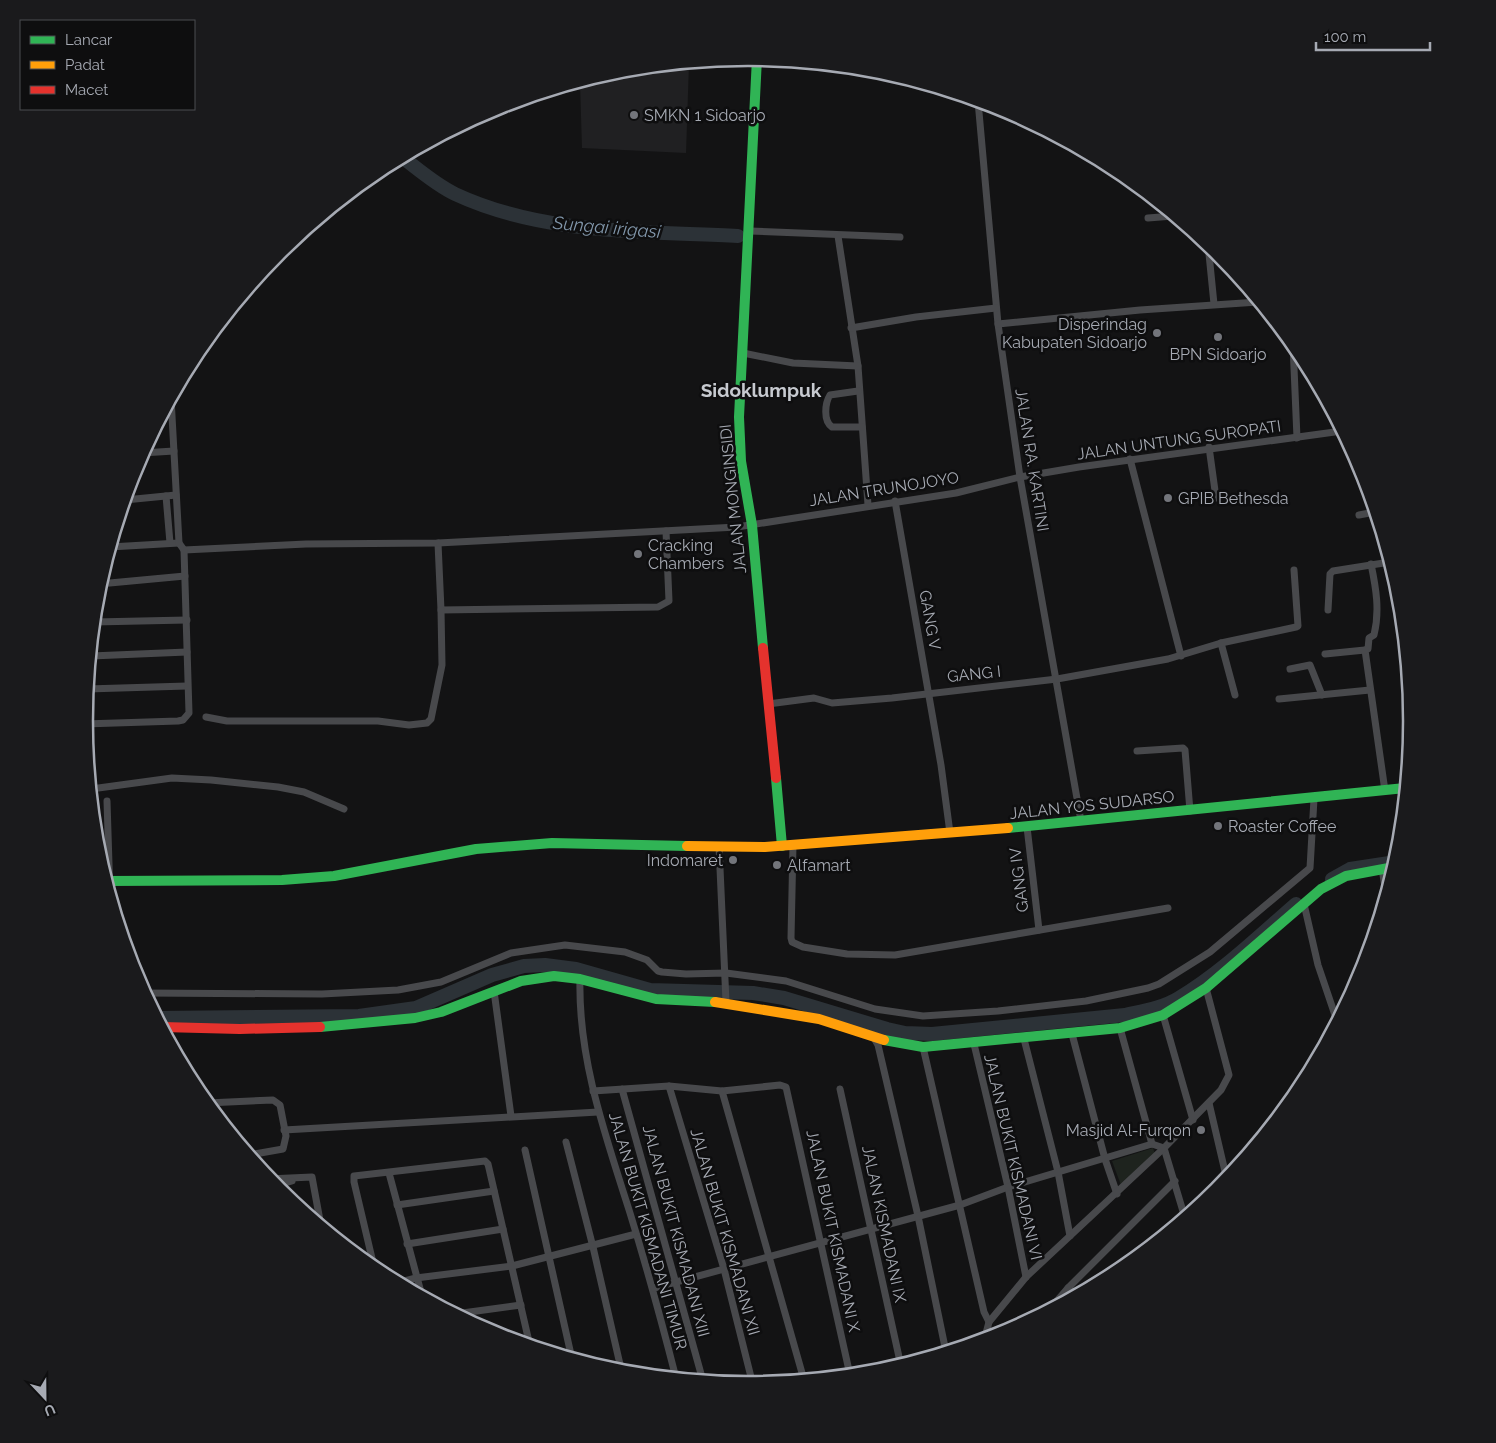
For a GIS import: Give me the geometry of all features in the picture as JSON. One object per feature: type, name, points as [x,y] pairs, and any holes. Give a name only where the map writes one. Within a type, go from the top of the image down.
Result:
[{"type":"street","name":"JALAN MONGINSIDI","points":[[757,66],[750,231],[739,417],[741,461],[752,525],[782,846]]},
{"type":"street","name":"JALAN RA. KARTINI","points":[[979,108],[998,324],[1020,477],[1081,821]]},
{"type":"street","points":[[1148,218],[1165,217]]},
{"type":"street","points":[[750,231],[900,237]]},
{"type":"street","points":[[838,236],[858,366],[858,391],[868,505]]},
{"type":"street","points":[[1209,256],[1214,304]]},
{"type":"street","points":[[998,324],[1214,304],[1252,302]]},
{"type":"street","points":[[851,328],[916,317],[996,308]]},
{"type":"street","points":[[743,354],[793,363],[858,366]]},
{"type":"street","points":[[1294,358],[1298,438]]},
{"type":"street","points":[[858,391],[830,395],[826,405],[826,417],[828,424],[832,427],[862,427]]},
{"type":"street","points":[[93,724],[183,720],[189,713],[184,550],[179,543],[171,413]]},
{"type":"street","name":"JALAN UNTUNG SUROPATI","points":[[1020,477],[1130,459],[1336,432]]},
{"type":"street","points":[[1209,448],[1216,498]]},
{"type":"street","points":[[151,452],[174,451]]},
{"type":"street","points":[[1130,459],[1181,656]]},
{"type":"street","name":"JALAN TRUNOJOYO","points":[[184,550],[306,544],[438,543],[666,532],[752,525],[956,492],[1020,477]]},
{"type":"street","points":[[132,499],[176,495]]},
{"type":"street","points":[[166,496],[170,543]]},
{"type":"street","name":"GANG V","points":[[895,502],[950,833]]},
{"type":"street","points":[[1359,515],[1369,513]]},
{"type":"street","points":[[441,610],[663,606],[669,601],[666,532]]},
{"type":"street","points":[[117,547],[179,543]]},
{"type":"street","points":[[206,717],[228,721],[378,721],[409,725],[427,723],[431,719],[442,665],[438,543]]},
{"type":"street","points":[[1328,610],[1330,574],[1333,571],[1384,563]]},
{"type":"street","points":[[1371,564],[1378,600],[1374,636],[1369,638],[1368,648],[1365,650],[1385,791]]},
{"type":"street","name":"GANG I","points":[[768,704],[814,698],[832,703],[1057,679],[1181,656],[1222,643],[1297,627],[1294,570]]},
{"type":"street","points":[[108,583],[185,576]]},
{"type":"street","points":[[100,622],[187,620]]},
{"type":"street","points":[[1222,643],[1235,695]]},
{"type":"street","points":[[1325,654],[1365,650]]},
{"type":"street","points":[[96,656],[187,652]]},
{"type":"street","points":[[1290,669],[1310,665],[1322,695]]},
{"type":"street","points":[[94,689],[187,686]]},
{"type":"street","points":[[1279,699],[1370,690]]},
{"type":"street","points":[[1138,751],[1183,748],[1185,750],[1190,810]]},
{"type":"street","points":[[96,787],[172,778],[211,780],[278,787],[304,792],[344,809]]},
{"type":"street","name":"JALAN YOS SUDARSO","points":[[113,881],[282,880],[334,876],[476,849],[552,843],[782,846],[1027,827],[1400,789]]},
{"type":"street","points":[[152,993],[322,994],[398,990],[441,982],[486,961],[511,953],[565,945],[625,952],[647,960],[658,971],[662,972],[726,976],[803,985],[875,1009],[923,1016],[1076,1002],[1148,988],[1177,975],[1210,952],[1310,868],[1314,799]]},
{"type":"street","points":[[107,801],[108,861]]},
{"type":"street","name":"GANG IV","points":[[1027,827],[1039,930]]},
{"type":"street","points":[[793,845],[792,942],[803,947],[847,954],[895,955],[1168,908]]},
{"type":"street","points":[[719,846],[726,999]]},
{"type":"street","points":[[169,1027],[240,1029],[338,1027],[432,1015],[537,977],[554,976],[580,979],[656,999],[726,999],[819,1020],[874,1038],[923,1047],[974,1044],[1120,1028],[1162,1015],[1206,988],[1321,889],[1346,876],[1386,868]]},
{"type":"street","points":[[1382,869],[1384,879]]},
{"type":"street","points":[[1304,904],[1318,965],[1335,1013]]},
{"type":"street","name":"JALAN BUKIT KISMADANI TIMUR","points":[[580,979],[579,1010],[598,1112],[654,1288],[675,1372]]},
{"type":"street","points":[[986,1332],[989,1322],[1026,1277],[1117,1194],[1221,1090],[1229,1075],[1206,988]]},
{"type":"street","points":[[494,991],[511,1116]]},
{"type":"street","points":[[1162,1015],[1193,1120]]},
{"type":"street","points":[[1120,1028],[1152,1144]]},
{"type":"street","points":[[1072,1034],[1105,1159],[1117,1194]]},
{"type":"street","points":[[874,1038],[878,1045],[918,1216],[945,1346]]},
{"type":"street","points":[[1024,1039],[1058,1172],[1070,1236]]},
{"type":"street","name":"JALAN BUKIT KISMADANI VI","points":[[974,1044],[1008,1187],[1026,1277]]},
{"type":"street","points":[[923,1047],[984,1312],[989,1322]]},
{"type":"street","name":"JALAN BUKIT KISMADANI X","points":[[722,1091],[780,1085],[789,1092],[848,1369]]},
{"type":"street","points":[[593,1090],[669,1086],[722,1091],[802,1374]]},
{"type":"street","name":"JALAN BUKIT KISMADANI XII","points":[[669,1086],[724,1269],[751,1377]]},
{"type":"street","name":"JALAN BUKIT KISMADANI XIII","points":[[622,1089],[701,1375]]},
{"type":"street","name":"JALAN KISMADANI IX","points":[[840,1089],[899,1358]]},
{"type":"street","points":[[215,1103],[273,1100],[280,1105],[286,1141],[283,1148],[255,1154]]},
{"type":"street","points":[[1209,1102],[1225,1171]]},
{"type":"street","points":[[284,1130],[598,1112]]},
{"type":"street","points":[[566,1142],[620,1364]]},
{"type":"street","points":[[654,1288],[960,1205],[1008,1187],[1152,1144],[1164,1148]]},
{"type":"street","points":[[1164,1148],[1182,1212]]},
{"type":"street","points":[[525,1150],[570,1352]]},
{"type":"street","points":[[373,1258],[353,1178],[358,1174],[389,1173],[485,1160],[488,1164],[512,1266],[527,1338]]},
{"type":"street","points":[[389,1173],[420,1289]]},
{"type":"street","points":[[279,1179],[312,1177],[315,1213]]},
{"type":"street","points":[[284,1183],[302,1178]]},
{"type":"street","points":[[1060,1298],[1175,1181]]},
{"type":"street","points":[[397,1205],[494,1191]]},
{"type":"street","points":[[407,1244],[503,1229]]},
{"type":"street","points":[[407,1280],[512,1266],[548,1256],[593,1247],[636,1234]]},
{"type":"street","points":[[1068,1288],[1072,1291]]},
{"type":"street","points":[[466,1313],[521,1305]]},
{"type":"shaded area","name":"SMKN 1 Sidoarjo","points":[[689,70],[686,153],[582,148],[580,88],[620,79]]},
{"type":"shaded area","points":[[1153,1148],[1155,1154],[1122,1188],[1112,1161]]},
{"type":"waterway","name":"Sungai irigasi","points":[[408,162],[434,182],[455,194],[523,217],[558,224],[594,228],[738,236]]},
{"type":"waterway","points":[[1332,879],[1350,869],[1388,863]]},
{"type":"waterway","points":[[164,1018],[359,1016],[416,1008],[492,975],[524,966],[545,965],[576,969],[650,990],[753,993],[784,998],[905,1033],[932,1034],[1125,1015],[1166,1004],[1195,988],[1240,953],[1296,904]]},
{"type":"traffic: fast","points":[[757,66],[739,417],[741,461],[752,525],[763,648]]},
{"type":"traffic: fast","points":[[776,778],[782,846]]},
{"type":"traffic: fast","points":[[1008,828],[1400,789]]},
{"type":"traffic: fast","points":[[113,881],[282,880],[334,876],[476,849],[552,843],[687,846]]},
{"type":"traffic: fast","points":[[884,1040],[923,1047],[1120,1028],[1163,1015],[1206,988],[1321,889],[1346,876],[1386,868]]},
{"type":"traffic: fast","points":[[320,1027],[415,1018],[441,1012],[521,981],[554,976],[580,979],[656,999],[715,1002]]},
{"type":"traffic: slow","points":[[687,846],[765,847],[1008,828]]},
{"type":"traffic: slow","points":[[715,1002],[819,1019],[884,1040]]},
{"type":"traffic: jam","points":[[763,648],[776,778]]},
{"type":"traffic: jam","points":[[169,1027],[240,1029],[320,1027]]},
{"type":"place","name":"SMKN 1 Sidoarjo","points":[[634,115]]},
{"type":"place","name":"Disperindag Kabupaten Sidoarjo","points":[[1157,333]]},
{"type":"place","name":"BPN Sidoarjo","points":[[1218,337]]},
{"type":"place","name":"GPIB Bethesda","points":[[1168,498]]},
{"type":"place","name":"Cracking Chambers","points":[[638,554]]},
{"type":"place","name":"Roaster Coffee","points":[[1218,826]]},
{"type":"place","name":"Indomaret","points":[[733,860]]},
{"type":"place","name":"Alfamart","points":[[777,865]]},
{"type":"place","name":"Masjid Al-Furqon","points":[[1201,1130]]},
{"type":"district","name":"Sidoklumpuk","points":[[761,390]]}]
